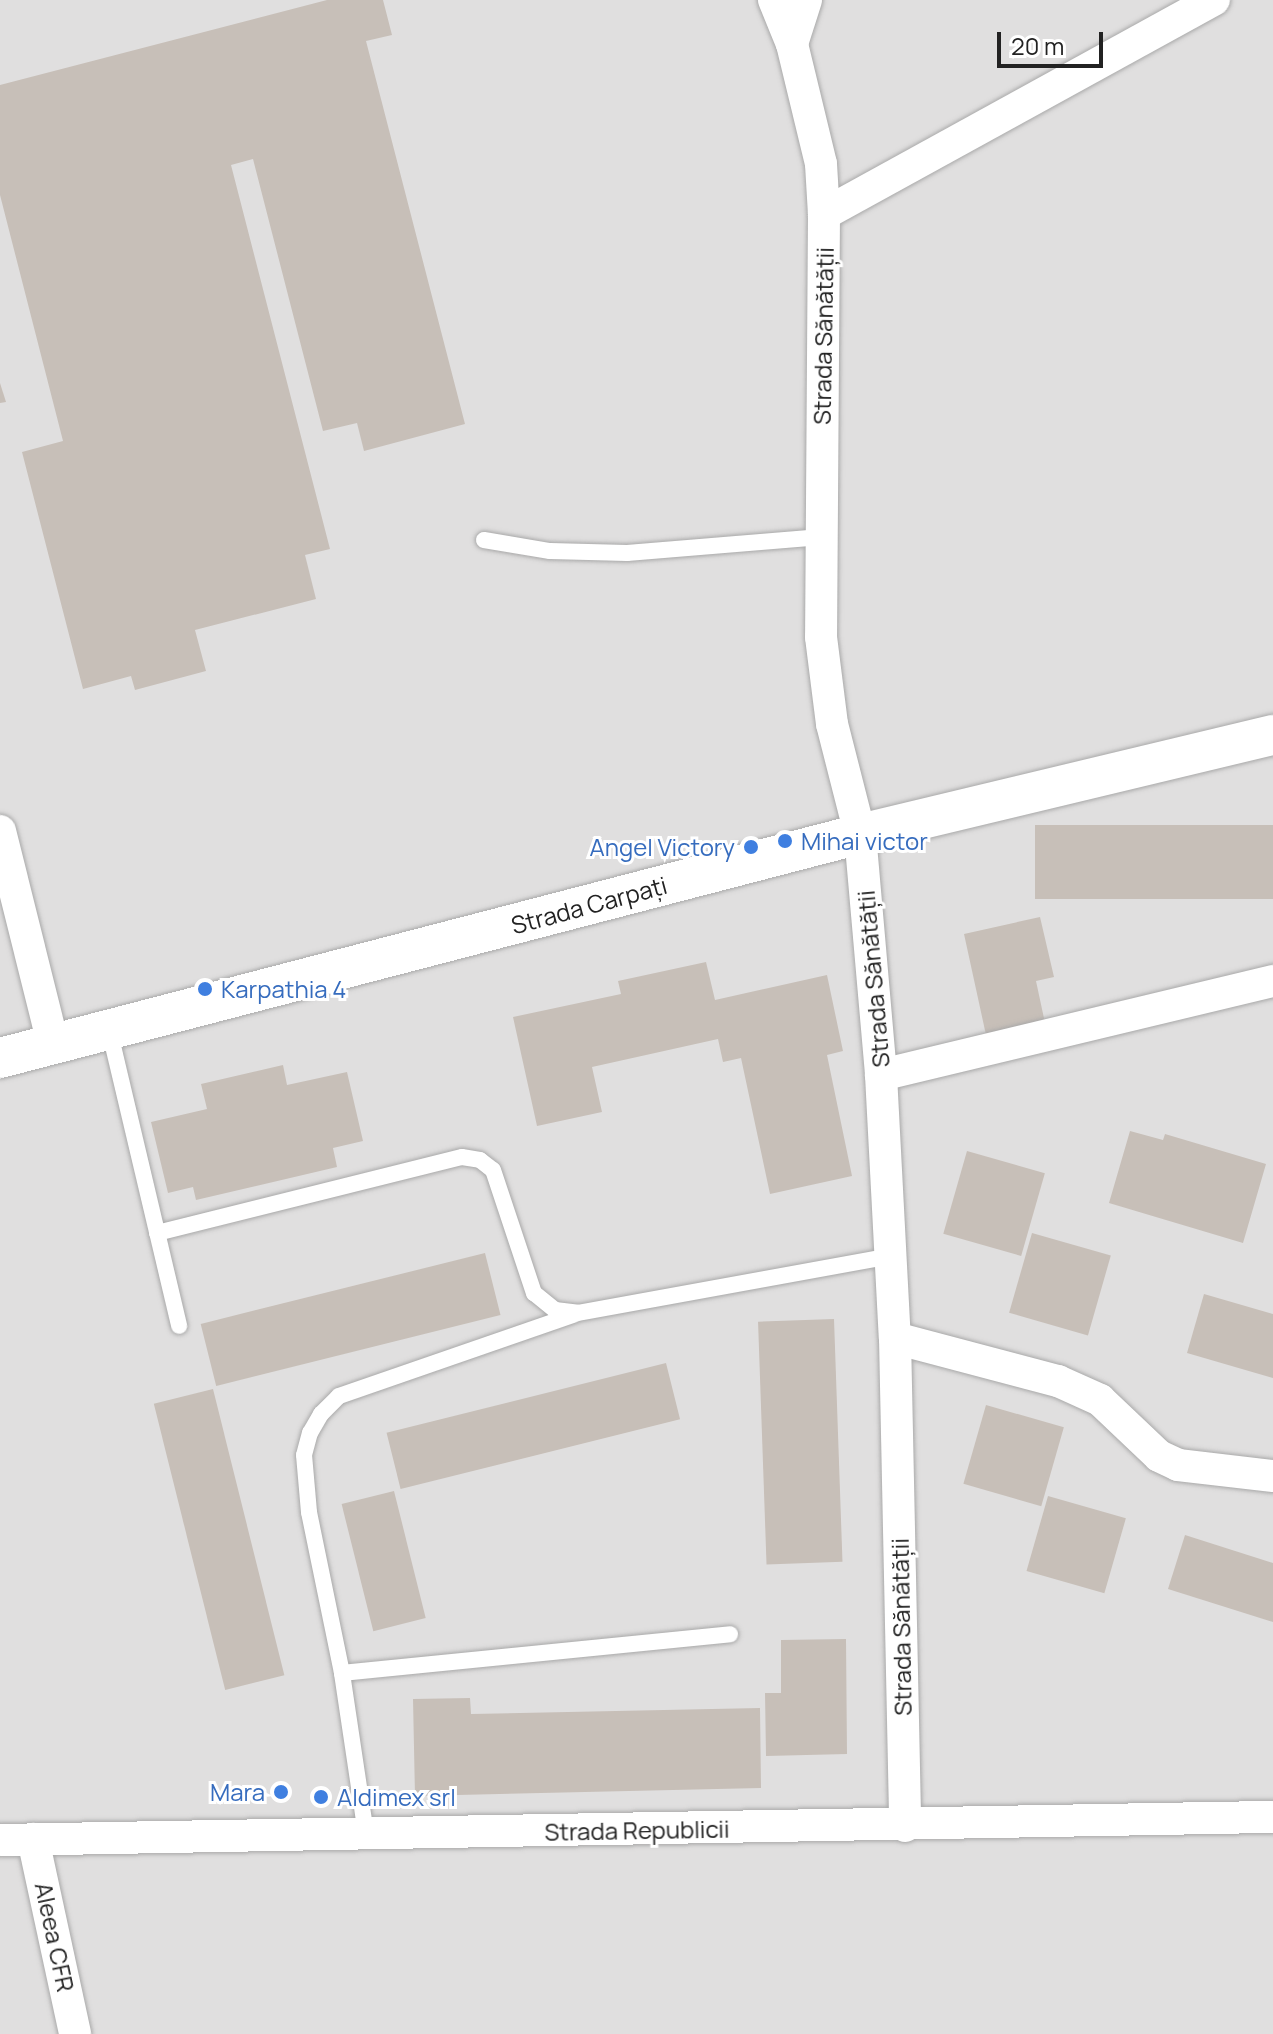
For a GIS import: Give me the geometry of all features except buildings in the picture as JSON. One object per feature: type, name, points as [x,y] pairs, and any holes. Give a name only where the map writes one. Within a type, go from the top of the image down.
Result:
[{"type":"street","name":"Strada Sănătății","points":[[774,0],[792,44],[815,131],[824,214],[821,637],[832,724],[860,834],[881,1075],[895,1338],[905,1826]]},
{"type":"street","points":[[792,44],[806,0]]},
{"type":"street","points":[[824,214],[1214,0]]},
{"type":"street","name":"Strada Carpați","points":[[0,1058],[860,834],[1273,735]]},
{"type":"street","points":[[0,831],[53,1044]]},
{"type":"street","points":[[881,1075],[1273,981]]},
{"type":"street","points":[[895,1338],[1058,1381],[1100,1400],[1159,1456],[1178,1465],[1273,1476]]},
{"type":"street","name":"Strada Republicii","points":[[0,1840],[1273,1817]]},
{"type":"street","name":"Aleea CFR","points":[[33,1839],[75,2034]]},
{"type":"lane","points":[[484,540],[550,551],[627,553],[821,537]]},
{"type":"lane","points":[[109,1029],[179,1326]]},
{"type":"lane","points":[[157,1233],[462,1157],[480,1160],[493,1170],[534,1293],[555,1310],[578,1313]]},
{"type":"lane","points":[[366,1834],[342,1673],[304,1481],[304,1455],[321,1414],[339,1396],[366,1385],[578,1313],[891,1256]]},
{"type":"lane","points":[[342,1673],[730,1634]]},
{"type":"shaded area","points":[[0,0],[1273,0],[1273,2034],[0,2034]]},
{"type":"place","name":"Mihai victor","points":[[785,841]]},
{"type":"place","name":"Angel Victory","points":[[751,847]]},
{"type":"place","name":"Karpathia 4","points":[[205,989]]},
{"type":"place","name":"Mara","points":[[281,1792]]},
{"type":"place","name":"Aldimex srl","points":[[321,1797]]}]
